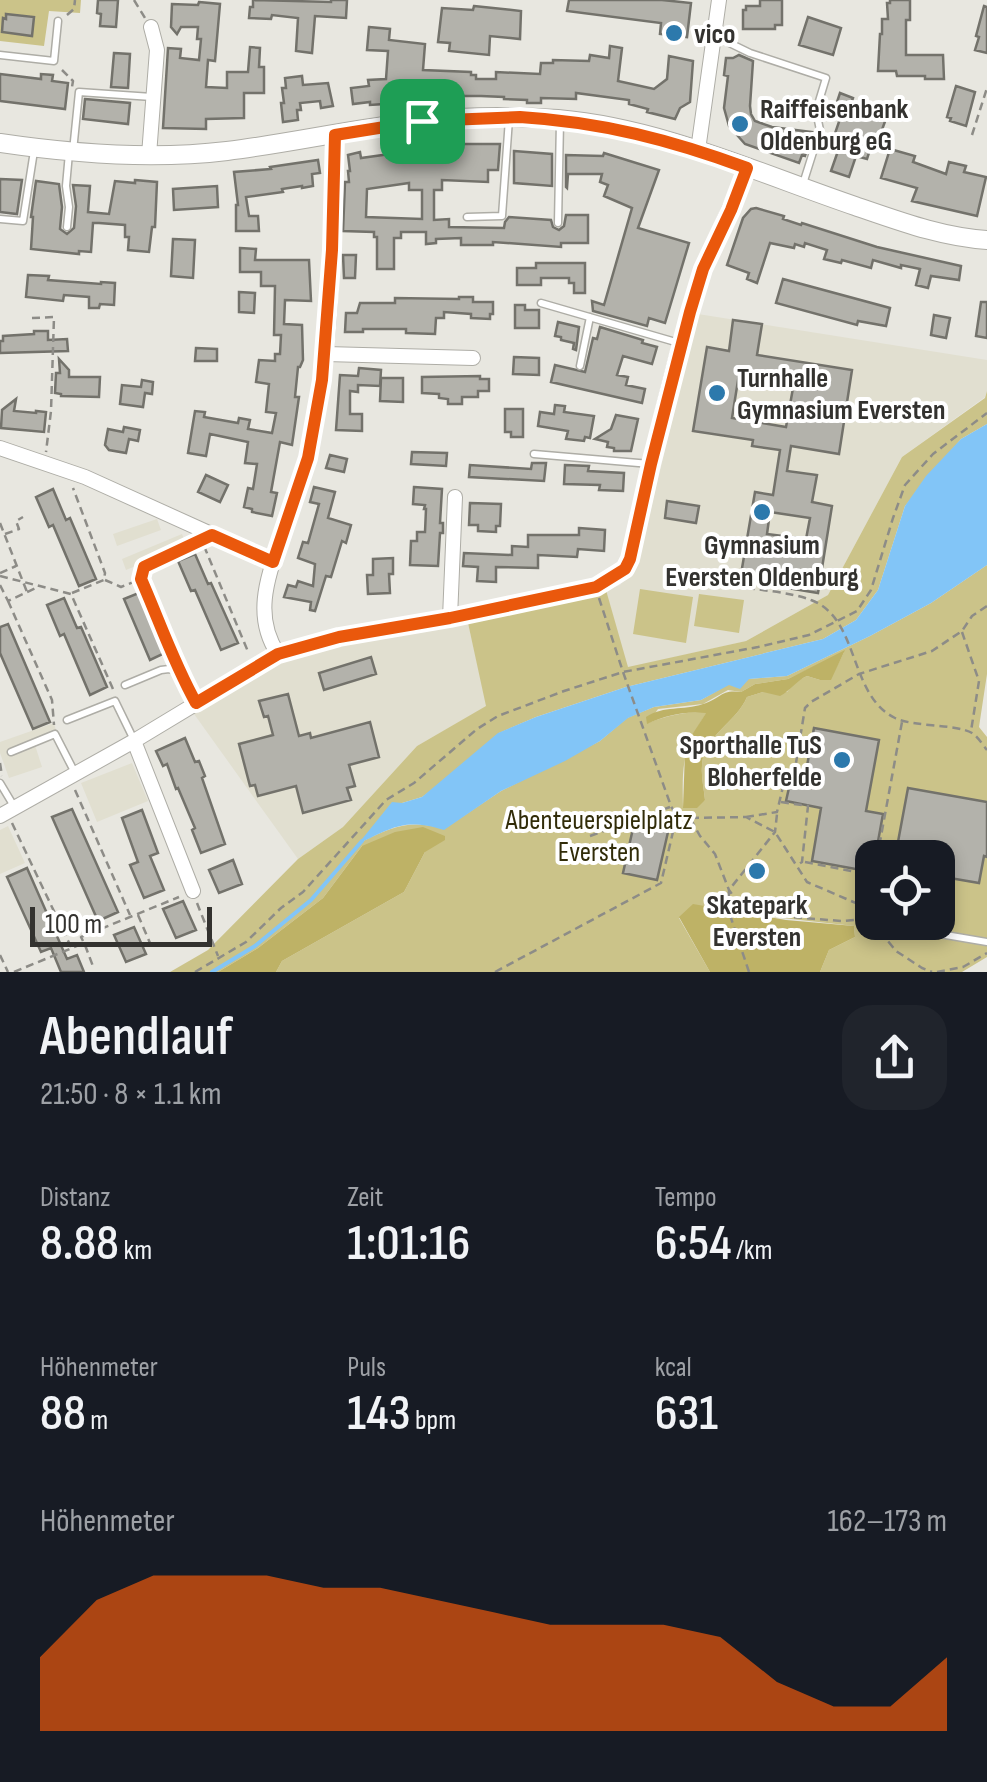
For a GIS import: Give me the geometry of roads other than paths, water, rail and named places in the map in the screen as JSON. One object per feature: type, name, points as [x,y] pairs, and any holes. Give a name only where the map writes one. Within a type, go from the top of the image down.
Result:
[{"type":"street","points":[[698,150],[719,0]]},
{"type":"street","points":[[150,155],[157,50],[151,27]]},
{"type":"street","points":[[0,143],[71,152],[150,155],[222,151],[422,121],[560,120],[628,131],[698,150],[944,235],[987,240]]},
{"type":"street","points":[[278,654],[267,638],[262,614],[273,562],[308,458],[326,354],[335,135]]},
{"type":"street","points":[[7,812],[134,742],[278,654],[339,637],[596,587],[625,569],[680,344],[703,269],[747,168]]},
{"type":"street","points":[[326,354],[473,358]]},
{"type":"street","points":[[0,448],[67,471],[273,562]]},
{"type":"street","points":[[450,618],[455,497]]},
{"type":"street","points":[[134,742],[192,891]]},
{"type":"lane","points":[[0,55],[54,61],[58,21]]},
{"type":"lane","points":[[715,36],[750,53],[826,78],[816,112],[820,130],[801,188]]},
{"type":"lane","points":[[66,228],[66,186],[79,92],[154,98]]},
{"type":"lane","points":[[467,217],[502,216],[510,118]]},
{"type":"lane","points":[[558,222],[560,120]]},
{"type":"lane","points":[[0,219],[23,221],[34,148]]},
{"type":"lane","points":[[542,303],[680,344]]},
{"type":"lane","points":[[580,366],[590,317]]},
{"type":"lane","points":[[534,454],[651,464]]},
{"type":"lane","points":[[125,684],[169,668],[178,671],[196,703]]},
{"type":"lane","points":[[67,720],[115,701],[134,742]]},
{"type":"lane","points":[[11,752],[56,734],[72,776]]},
{"type":"lane","points":[[0,783],[7,812]]},
{"type":"lane","points":[[955,937],[987,942]]},
{"type":"water","points":[[987,424],[987,565],[931,603],[787,676],[749,679],[740,689],[729,685],[701,700],[654,707],[628,718],[600,741],[501,791],[444,830],[400,826],[358,844],[392,802],[422,797],[498,733],[626,687],[823,639],[856,620],[878,590],[905,506],[926,476],[961,439]]},
{"type":"waterway","points":[[212,972],[255,946],[311,900],[362,841]]},
{"type":"place","name":"vico","points":[[674,33]]},
{"type":"place","name":"Raiffeisenbank Oldenburg eG","points":[[740,124]]},
{"type":"place","name":"Turnhalle Gymnasium Eversten","points":[[717,393]]},
{"type":"place","name":"Gymnasium Eversten Oldenburg","points":[[762,512]]},
{"type":"place","name":"Sporthalle TuS Bloherfelde","points":[[842,760]]},
{"type":"place","name":"Skatepark Eversten","points":[[757,871]]},
{"type":"park label","name":"Abenteuerspielplatz Eversten","points":[[599,835]]}]
